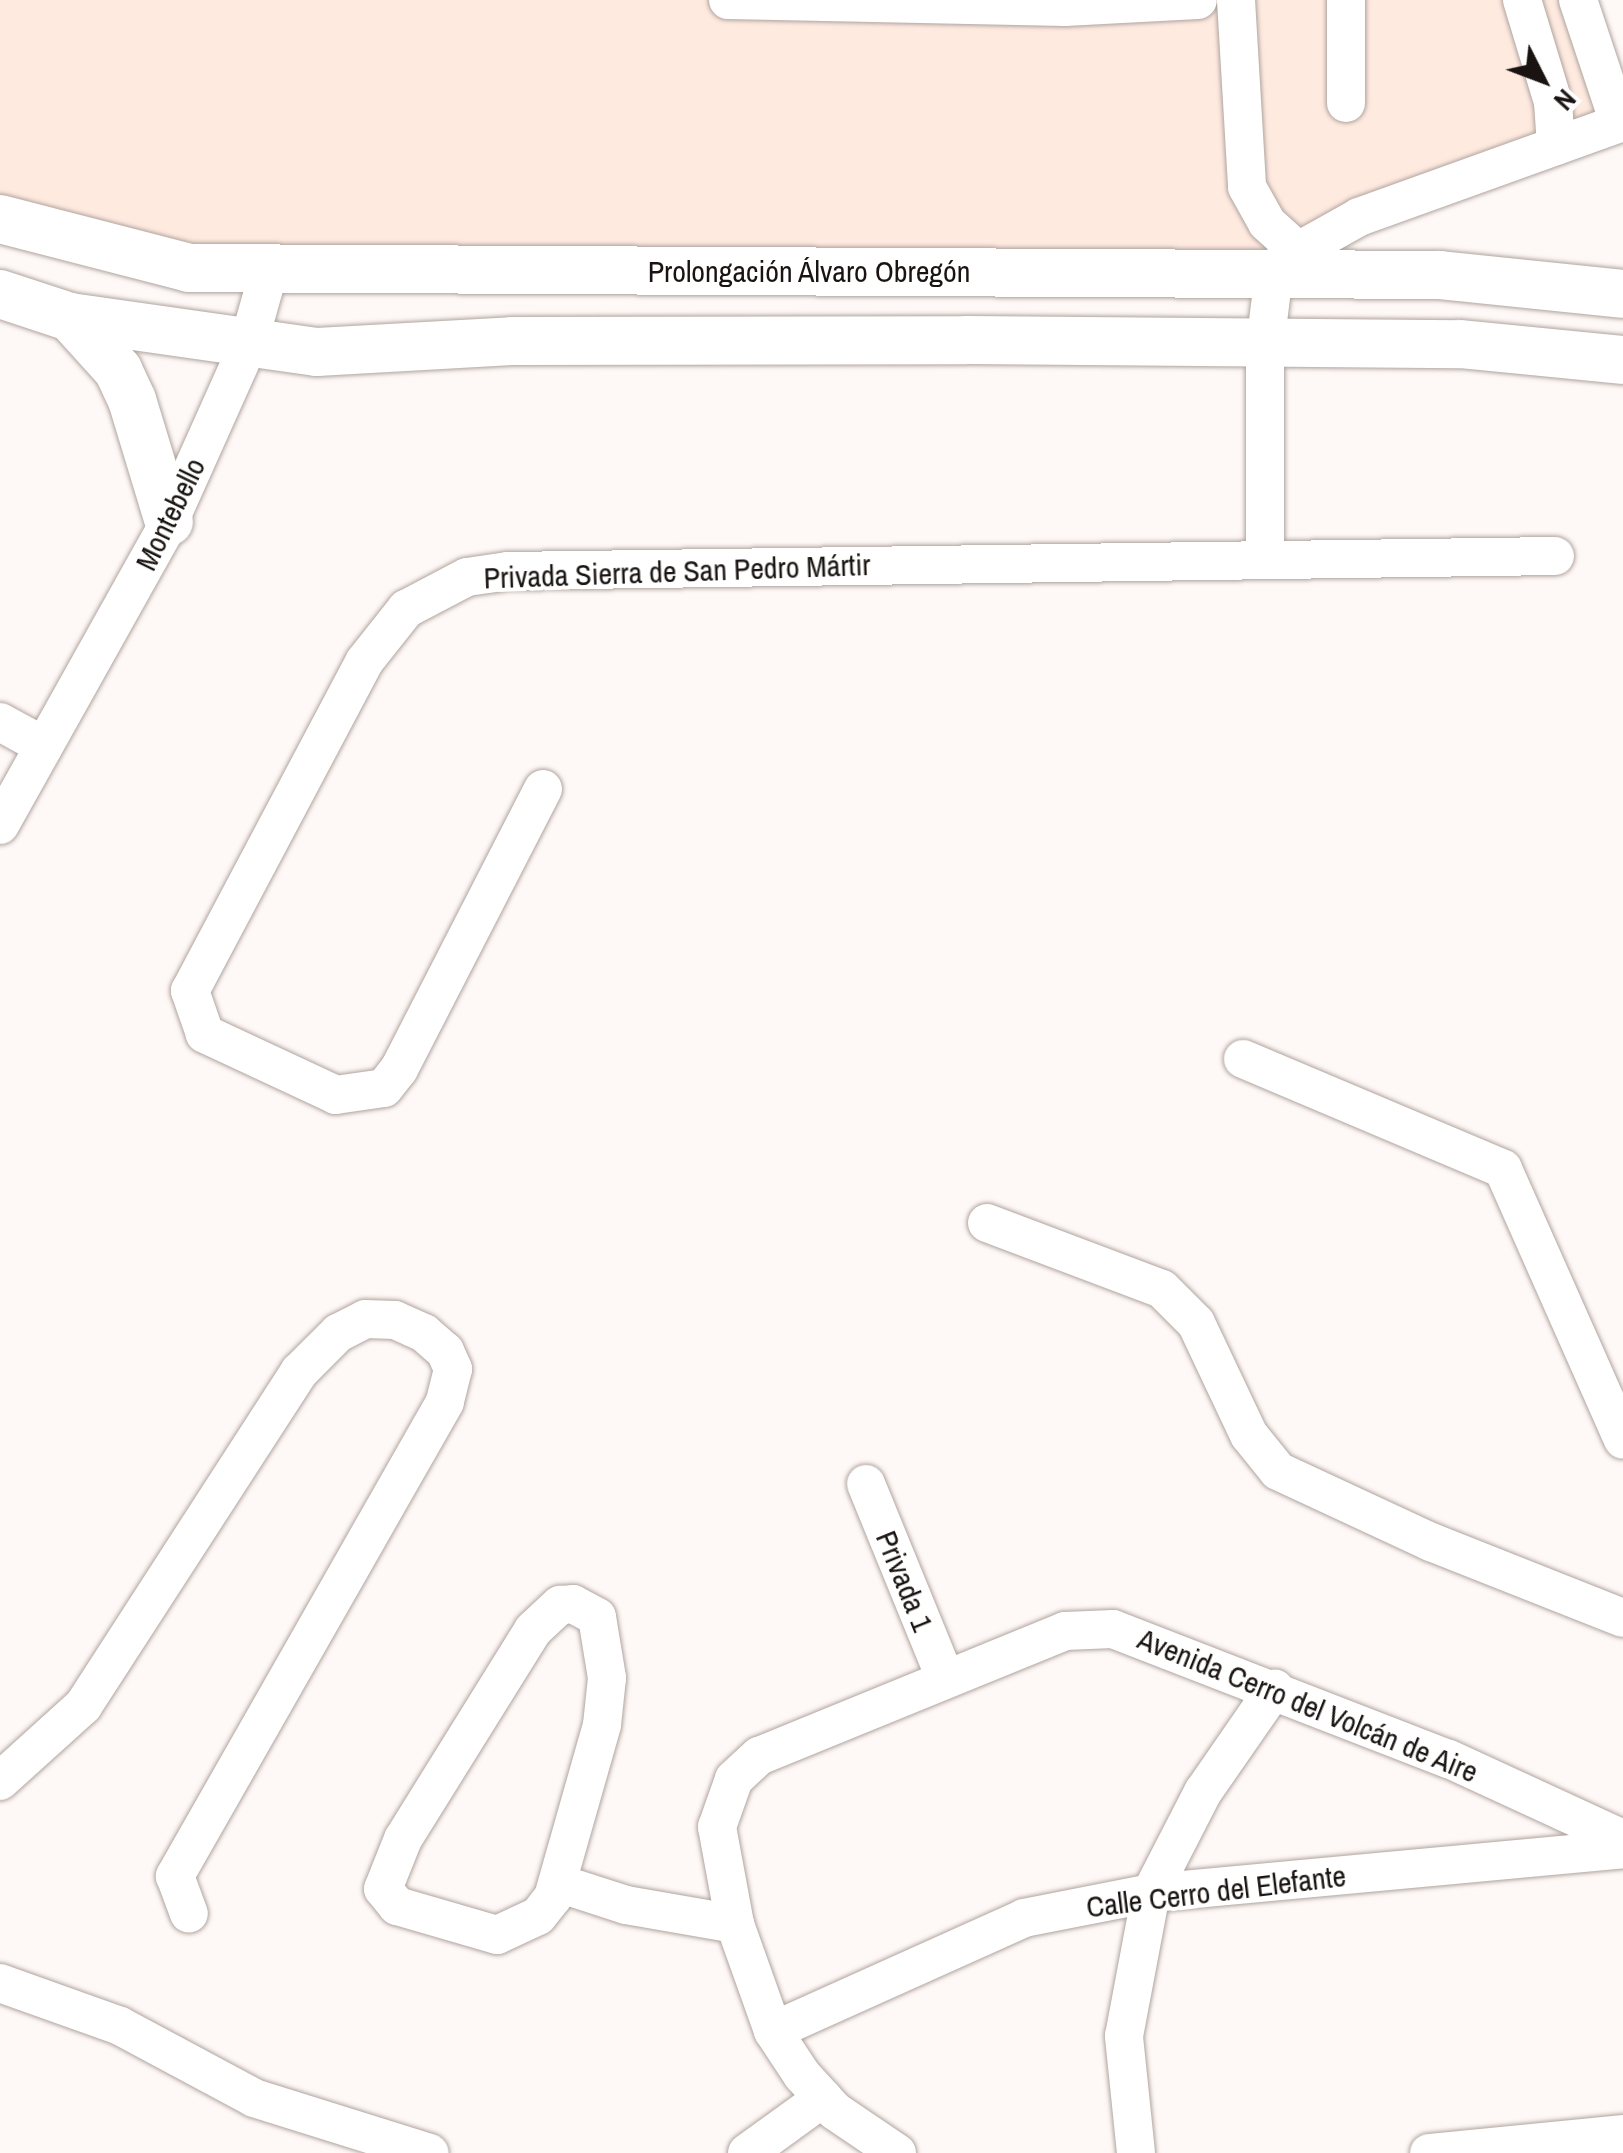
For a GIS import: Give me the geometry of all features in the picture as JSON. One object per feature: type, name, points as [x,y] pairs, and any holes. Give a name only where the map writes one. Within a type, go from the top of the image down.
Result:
[{"type":"main road","name":"Prolongación Álvaro Obregón","points":[[0,218],[189,268],[269,271],[1285,261],[1623,294]]},
{"type":"main road","points":[[0,294],[70,317],[248,345],[354,353],[512,341],[1460,344],[1623,360]]},
{"type":"main road","points":[[70,317],[118,370],[132,400],[169,522]]},
{"type":"street","points":[[728,0],[1064,7],[1198,0]]},
{"type":"street","points":[[1236,0],[1248,187],[1285,261],[1265,345],[1265,558]]},
{"type":"street","points":[[1346,0],[1346,103]]},
{"type":"street","points":[[1522,0],[1553,102],[1556,146]]},
{"type":"street","points":[[1285,261],[1358,217],[1621,123],[1578,0]]},
{"type":"street","name":"Montebello","points":[[0,825],[169,522],[248,345],[269,271]]},
{"type":"street","name":"Privada Sierra de San Pedro Mártir","points":[[543,789],[399,1069],[384,1088],[336,1095],[205,1034],[190,991],[286,804],[382,634],[434,591],[508,571],[1555,556]]},
{"type":"street","points":[[0,722],[44,746]]},
{"type":"street","points":[[1243,1060],[1503,1170],[1623,1440]]},
{"type":"street","points":[[986,1223],[1162,1289],[1196,1323],[1248,1435],[1278,1471],[1431,1542],[1623,1618]]},
{"type":"street","points":[[0,1781],[83,1706],[299,1372],[338,1333],[366,1319],[395,1320],[424,1334],[445,1351],[453,1369],[446,1402],[175,1876],[189,1914]]},
{"type":"street","name":"Privada 1","points":[[866,1484],[945,1678]]},
{"type":"street","points":[[573,1604],[597,1617],[607,1678],[602,1725],[558,1883],[538,1916],[497,1934],[426,1918],[396,1906],[384,1888],[403,1839],[510,1662],[550,1612],[573,1604]]},
{"type":"street","name":"Avenida Cerro del Volcán de Aire","points":[[897,2153],[822,2098],[773,2031],[734,1924],[717,1827],[742,1768],[945,1678],[1064,1631],[1113,1629],[1275,1688],[1623,1839]]},
{"type":"street","points":[[1136,2153],[1124,2036],[1150,1893],[1203,1792],[1275,1688]]},
{"type":"street","name":"Calle Cerro del Elefante","points":[[773,2031],[1024,1918],[1150,1893],[1623,1848]]},
{"type":"street","points":[[558,1883],[626,1904],[734,1924]]},
{"type":"street","points":[[0,1982],[120,2026],[254,2098],[430,2153]]},
{"type":"street","points":[[747,2153],[822,2098]]},
{"type":"street","points":[[1429,2153],[1623,2134]]},
{"type":"shaded area","points":[[0,0],[1578,0],[1619,123],[1244,277],[269,271],[0,215]]}]
